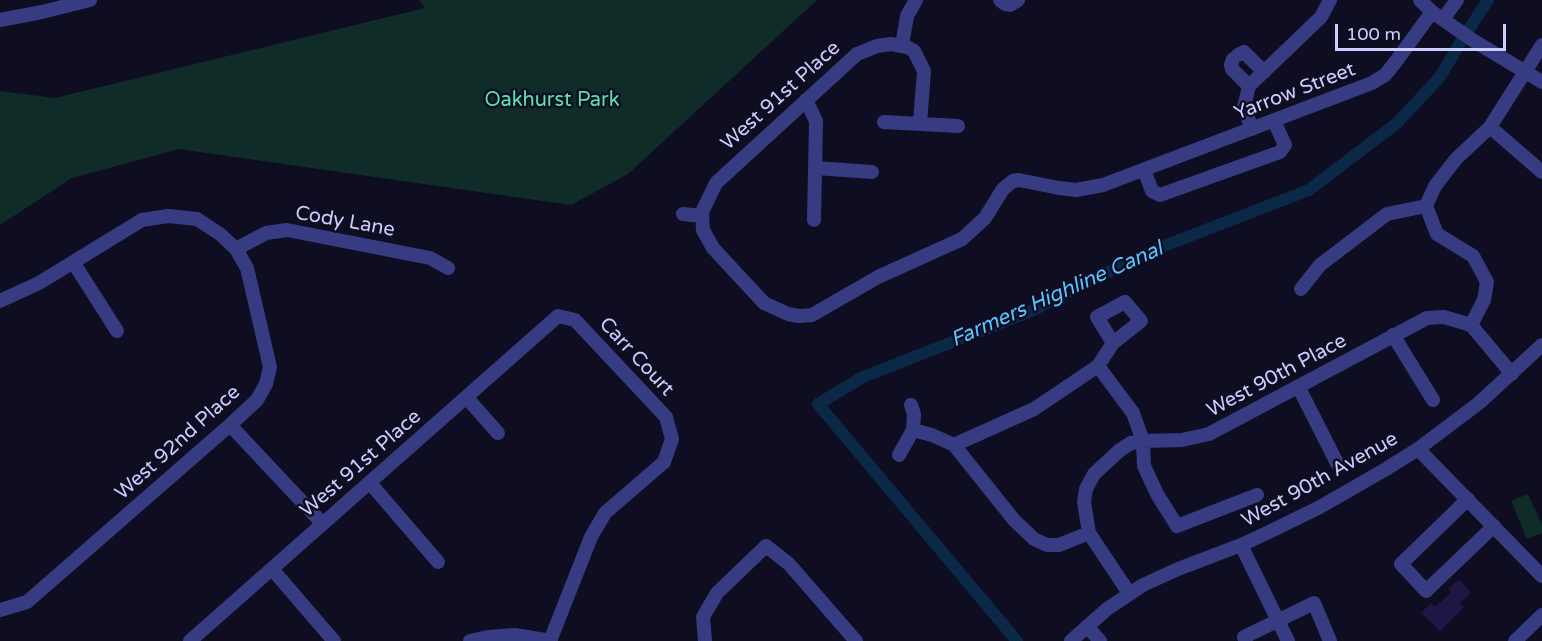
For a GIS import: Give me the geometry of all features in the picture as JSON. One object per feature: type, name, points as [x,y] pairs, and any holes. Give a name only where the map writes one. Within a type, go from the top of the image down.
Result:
[{"type":"street","points":[[0,20],[90,0]]},
{"type":"street","points":[[916,0],[907,16],[902,45],[914,51],[924,71],[920,123]]},
{"type":"street","points":[[1000,0],[1010,5],[1018,0]]},
{"type":"street","points":[[1420,0],[1446,14],[1474,41],[1542,82]]},
{"type":"street","points":[[1252,129],[1244,107],[1249,86],[1321,17],[1324,3]]},
{"type":"street","name":"Yarrow Street","points":[[703,210],[703,230],[714,248],[764,303],[788,314],[812,315],[879,277],[962,239],[985,218],[1003,189],[1013,181],[1076,190],[1103,185],[1358,90],[1378,79],[1446,14]]},
{"type":"street","name":"West 91st Place","points":[[703,210],[716,183],[726,172],[857,54],[877,46],[902,45]]},
{"type":"street","points":[[1512,374],[1471,325],[1484,300],[1487,282],[1473,256],[1437,234],[1426,206],[1435,186],[1456,159],[1490,127],[1542,45]]},
{"type":"street","points":[[1249,86],[1232,69],[1235,57],[1244,52],[1264,72]]},
{"type":"street","points":[[806,100],[816,121],[814,220]]},
{"type":"street","points":[[1144,170],[1152,191],[1160,195],[1280,152],[1285,145],[1274,121]]},
{"type":"street","points":[[884,122],[957,126]]},
{"type":"street","points":[[1490,127],[1542,172]]},
{"type":"street","points":[[816,168],[872,172]]},
{"type":"street","points":[[1301,289],[1320,265],[1387,214],[1426,206]]},
{"type":"street","points":[[683,214],[703,210]]},
{"type":"street","points":[[0,301],[39,283],[142,220],[168,216],[197,219],[220,234],[236,249]]},
{"type":"street","name":"Cody Lane","points":[[236,249],[266,232],[287,231],[430,258],[448,268]]},
{"type":"street","name":"West 92nd Place","points":[[0,610],[27,602],[257,400],[266,384],[270,367],[248,268],[236,249]]},
{"type":"street","points":[[73,262],[117,331]]},
{"type":"street","name":"West 91st Place","points":[[190,641],[558,316]]},
{"type":"street","name":"Carr Court","points":[[550,641],[591,537],[604,513],[664,462],[672,439],[666,417],[575,320],[558,316]]},
{"type":"street","name":"West 90th Place","points":[[1129,593],[1089,533],[1084,502],[1086,489],[1094,474],[1120,450],[1131,443],[1182,440],[1209,434],[1299,388],[1426,318],[1444,316],[1471,325]]},
{"type":"street","points":[[1393,335],[1433,400]]},
{"type":"street","points":[[954,445],[1034,409],[1098,366],[1113,343]]},
{"type":"street","name":"West 90th Avenue","points":[[1071,641],[1129,593],[1159,576],[1241,545],[1320,507],[1418,449],[1479,403],[1542,345]]},
{"type":"street","points":[[1098,366],[1133,413],[1143,441],[1144,466],[1157,494],[1177,526],[1257,495]]},
{"type":"street","points":[[1299,388],[1337,463]]},
{"type":"street","points":[[467,398],[498,433]]},
{"type":"street","points":[[899,455],[913,430],[914,414],[911,405]]},
{"type":"street","points":[[230,425],[322,523]]},
{"type":"street","points":[[913,430],[932,435],[954,445],[1014,520],[1034,539],[1047,545],[1059,544],[1089,533]]},
{"type":"street","points":[[1418,449],[1542,576]]},
{"type":"street","points":[[370,483],[438,562]]},
{"type":"street","points":[[1468,499],[1401,564],[1426,591],[1494,526]]},
{"type":"street","points":[[1241,545],[1288,641]]},
{"type":"street","points":[[705,641],[704,617],[717,593],[766,546],[789,564],[856,641]]},
{"type":"street","points":[[272,568],[334,641]]},
{"type":"street","points":[[1246,641],[1244,637],[1314,603],[1330,641]]},
{"type":"street","points":[[1515,641],[1542,615]]},
{"type":"street","points":[[1087,626],[1100,641]]},
{"type":"street","points":[[470,641],[515,635],[550,641]]},
{"type":"green space","name":"Oakhurst Park","points":[[419,0],[817,0],[628,174],[571,205],[179,149],[72,178],[0,225],[0,91],[55,98],[425,8]]},
{"type":"green space","points":[[1528,494],[1542,525],[1542,533],[1527,539],[1511,501]]},
{"type":"building","points":[[1459,579],[1471,593],[1460,603],[1464,607],[1440,631],[1421,613],[1431,603],[1435,607],[1451,593],[1448,589]]},
{"type":"waterway","name":"Farmers Highline Canal","points":[[1017,641],[818,404],[863,377],[1034,310],[1164,246],[1309,190],[1397,123],[1440,77],[1488,0]]}]
